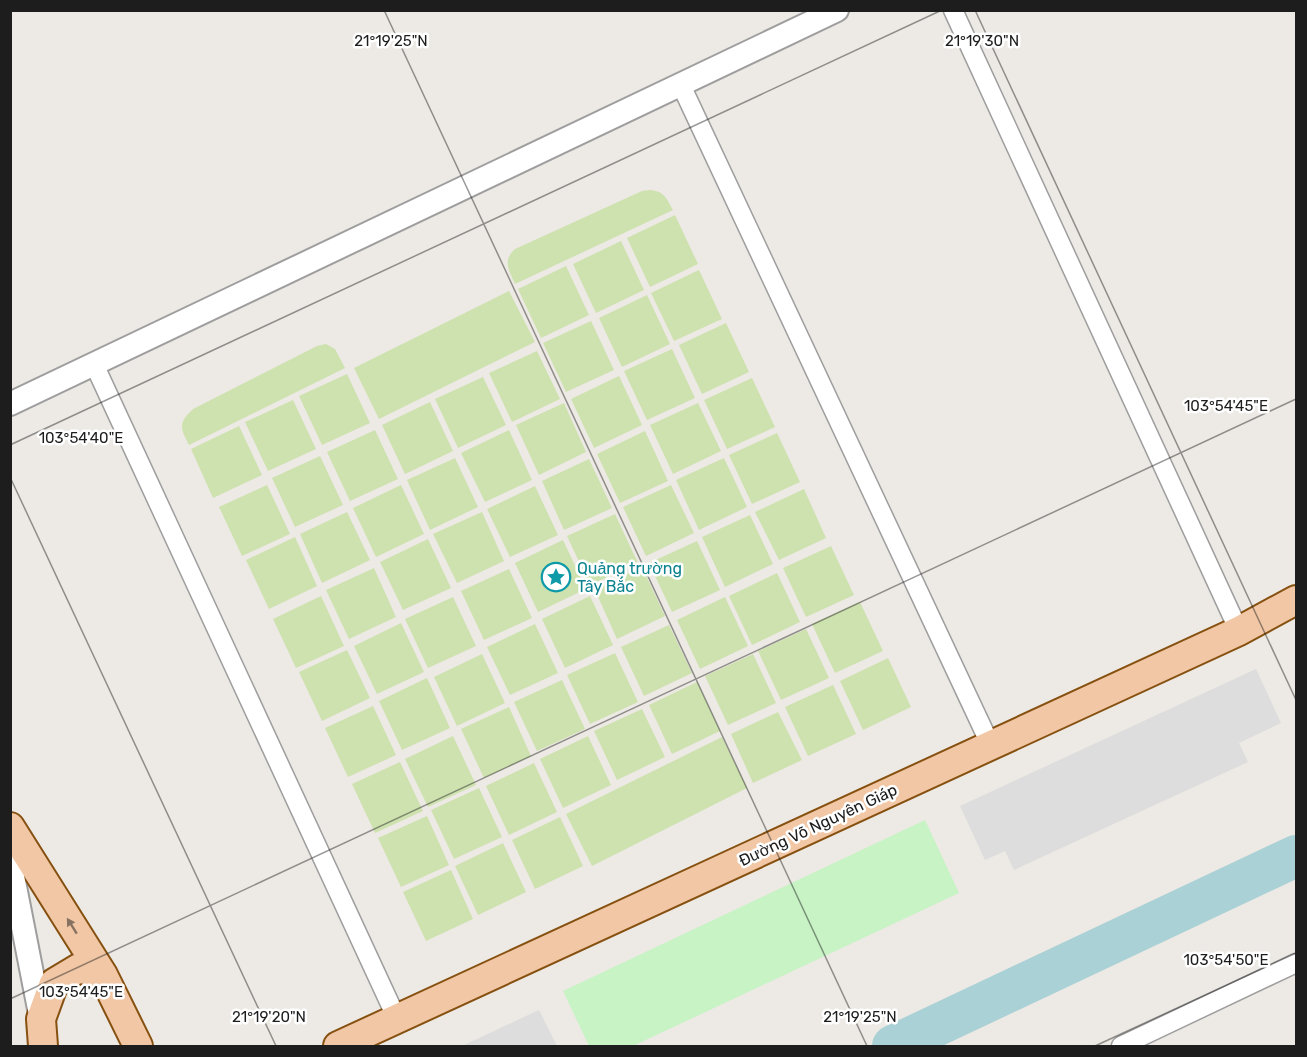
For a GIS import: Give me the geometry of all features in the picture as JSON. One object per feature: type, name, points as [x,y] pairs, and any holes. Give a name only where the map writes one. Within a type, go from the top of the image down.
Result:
[{"type":"main road","name":"Đường Võ Nguyên Giáp","points":[[338,1047],[1239,631],[1296,600]]},
{"type":"main road","points":[[10,827],[103,975],[138,1047]]},
{"type":"main road","points":[[43,1047],[41,1019],[54,983],[79,968],[103,975]]},
{"type":"street","points":[[10,404],[837,10]]},
{"type":"street","points":[[953,10],[1239,631]]},
{"type":"street","points":[[681,85],[991,746]]},
{"type":"street","points":[[94,364],[397,1019]]},
{"type":"street","points":[[10,861],[41,1019]]},
{"type":"street","points":[[1121,1047],[1296,963]]},
{"type":"green space","points":[[650,190],[662,194],[673,210],[515,284],[508,262],[515,249],[642,191]]},
{"type":"green space","points":[[675,215],[698,264],[650,287],[627,238]]},
{"type":"green space","points":[[621,241],[644,290],[596,313],[573,264]]},
{"type":"green space","points":[[566,266],[589,315],[541,338],[518,289]]},
{"type":"green space","points":[[699,270],[722,319],[674,341],[651,293]]},
{"type":"green space","points":[[509,291],[535,342],[379,419],[354,368]]},
{"type":"green space","points":[[647,295],[670,344],[622,367],[599,318]]},
{"type":"green space","points":[[591,321],[614,370],[566,392],[543,343]]},
{"type":"green space","points":[[726,323],[749,372],[702,394],[679,345]]},
{"type":"green space","points":[[326,344],[335,349],[345,368],[189,445],[182,426],[185,418],[193,409],[317,346]]},
{"type":"green space","points":[[672,349],[695,398],[647,420],[624,371]]},
{"type":"green space","points":[[537,351],[560,399],[512,422],[489,373]]},
{"type":"green space","points":[[347,374],[370,423],[322,445],[299,396]]},
{"type":"green space","points":[[619,376],[642,425],[594,448],[571,399]]},
{"type":"green space","points":[[483,377],[506,425],[458,448],[435,399]]},
{"type":"green space","points":[[752,378],[775,427],[727,449],[704,400]]},
{"type":"green space","points":[[293,400],[316,449],[268,471],[245,422]]},
{"type":"green space","points":[[430,402],[453,451],[405,474],[382,425]]},
{"type":"green space","points":[[564,403],[586,452],[539,475],[516,425]]},
{"type":"green space","points":[[698,403],[721,451],[673,474],[650,425]]},
{"type":"green space","points":[[239,426],[262,475],[213,498],[191,449]]},
{"type":"green space","points":[[375,430],[398,479],[350,501],[327,452]]},
{"type":"green space","points":[[509,430],[532,480],[485,502],[461,453]]},
{"type":"green space","points":[[645,431],[668,481],[620,503],[597,454]]},
{"type":"green space","points":[[777,433],[800,482],[752,504],[729,455]]},
{"type":"green space","points":[[320,456],[343,505],[295,527],[272,478]]},
{"type":"green space","points":[[455,458],[478,507],[430,530],[407,480]]},
{"type":"green space","points":[[724,458],[747,507],[699,530],[676,480]]},
{"type":"green space","points":[[589,459],[612,508],[564,530],[542,481]]},
{"type":"green space","points":[[267,485],[290,534],[242,556],[219,507]]},
{"type":"green space","points":[[401,485],[424,534],[376,557],[353,508]]},
{"type":"green space","points":[[671,485],[694,533],[646,556],[623,507]]},
{"type":"green space","points":[[535,486],[558,535],[510,557],[487,509]]},
{"type":"green space","points":[[804,489],[826,538],[779,560],[755,512]]},
{"type":"green space","points":[[347,512],[370,560],[322,583],[300,534]]},
{"type":"green space","points":[[482,512],[504,561],[457,583],[433,534]]},
{"type":"green space","points":[[615,514],[638,563],[590,585],[567,536]]},
{"type":"green space","points":[[750,515],[773,564],[725,587],[702,537]]},
{"type":"green space","points":[[295,537],[317,586],[269,609],[246,560]]},
{"type":"green space","points":[[428,539],[451,588],[403,610],[380,562]]},
{"type":"green space","points":[[563,540],[586,589],[538,612],[515,563]]},
{"type":"green space","points":[[697,541],[720,590],[672,612],[649,563]]},
{"type":"green space","points":[[831,546],[854,595],[806,617],[783,568]]},
{"type":"green space","points":[[642,567],[665,616],[617,639],[595,590]]},
{"type":"green space","points":[[374,568],[396,617],[349,639],[326,590]]},
{"type":"green space","points":[[509,569],[532,618],[484,640],[461,591]]},
{"type":"green space","points":[[777,573],[800,622],[752,645],[729,596]]},
{"type":"green space","points":[[321,596],[344,646],[296,668],[273,619]]},
{"type":"green space","points":[[590,596],[613,645],[565,668],[542,619]]},
{"type":"green space","points":[[453,597],[476,646],[428,668],[405,619]]},
{"type":"green space","points":[[725,597],[748,646],[700,669],[677,620]]},
{"type":"green space","points":[[860,602],[883,651],[835,673],[812,624]]},
{"type":"green space","points":[[401,623],[424,672],[377,694],[354,646]]},
{"type":"green space","points":[[535,624],[558,673],[510,695],[487,647]]},
{"type":"green space","points":[[669,625],[692,673],[644,696],[621,647]]},
{"type":"green space","points":[[806,629],[829,678],[781,700],[758,651]]},
{"type":"green space","points":[[347,650],[370,698],[322,721],[299,672]]},
{"type":"green space","points":[[615,653],[638,702],[590,724],[567,675]]},
{"type":"green space","points":[[482,654],[505,703],[457,726],[434,677]]},
{"type":"green space","points":[[753,654],[776,703],[728,725],[705,676]]},
{"type":"green space","points":[[888,658],[911,707],[863,730],[840,681]]},
{"type":"green space","points":[[427,678],[450,728],[402,750],[379,701]]},
{"type":"green space","points":[[562,680],[585,729],[537,751],[514,702]]},
{"type":"green space","points":[[697,682],[720,731],[672,754],[649,705]]},
{"type":"green space","points":[[833,685],[856,734],[808,756],[785,707]]},
{"type":"green space","points":[[373,706],[396,755],[348,777],[325,728]]},
{"type":"green space","points":[[509,707],[531,756],[484,778],[461,729]]},
{"type":"green space","points":[[642,709],[665,757],[617,780],[594,731]]},
{"type":"green space","points":[[778,712],[802,760],[753,783],[731,734]]},
{"type":"green space","points":[[453,736],[476,785],[428,807],[405,759]]},
{"type":"green space","points":[[588,736],[611,785],[563,808],[540,759]]},
{"type":"green space","points":[[722,737],[747,788],[592,866],[566,814]]},
{"type":"green space","points":[[400,762],[423,811],[375,833],[352,784]]},
{"type":"green space","points":[[534,763],[557,812],[509,835],[486,786]]},
{"type":"green space","points":[[479,788],[502,837],[454,859],[431,810]]},
{"type":"green space","points":[[427,816],[449,865],[401,887],[378,838]]},
{"type":"green space","points":[[560,817],[583,866],[535,889],[512,840]]},
{"type":"green space","points":[[925,820],[959,893],[633,1046],[589,1046],[563,991]]},
{"type":"green space","points":[[503,843],[526,892],[478,915],[455,866]]},
{"type":"green space","points":[[451,870],[473,919],[426,941],[403,892]]},
{"type":"shaded area","points":[[1256,669],[1281,723],[1239,743],[1248,762],[1014,870],[1005,851],[985,860],[960,806]]},
{"type":"shaded area","points":[[539,1010],[557,1046],[462,1046]]},
{"type":"waterway","points":[[893,1046],[1296,856]]},
{"type":"place","name":"Quảng trường Tây Bắc","points":[[556,577]]}]
